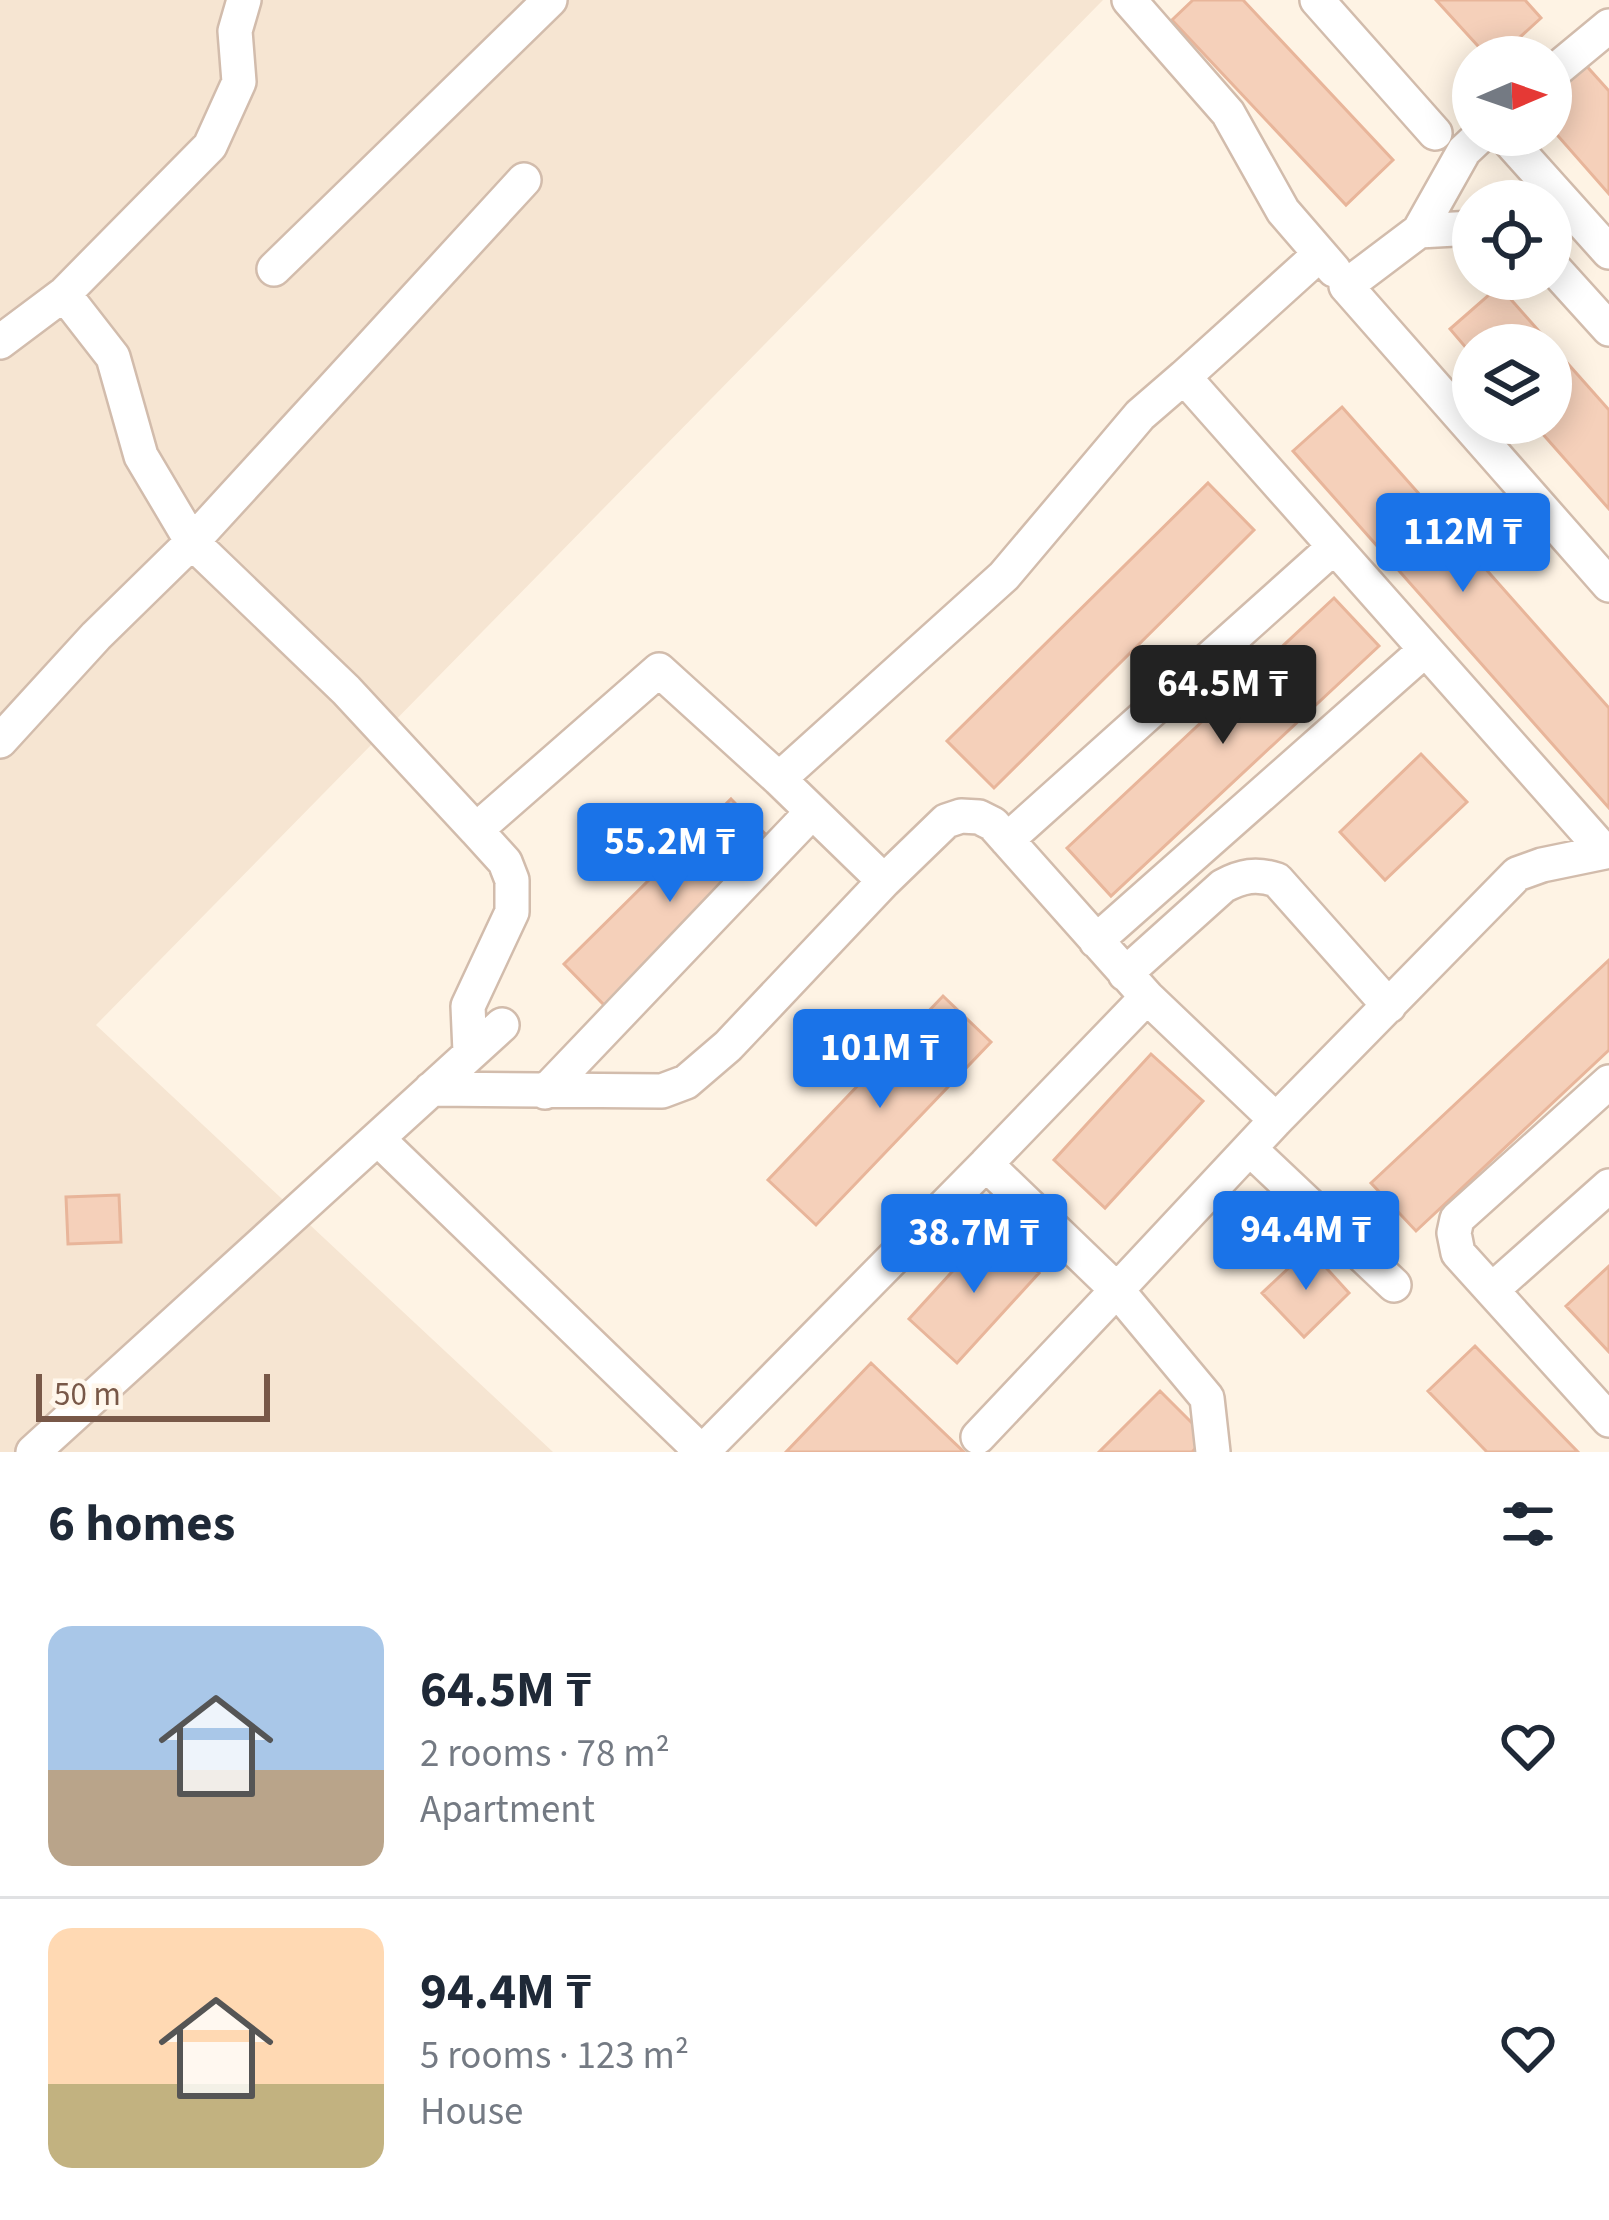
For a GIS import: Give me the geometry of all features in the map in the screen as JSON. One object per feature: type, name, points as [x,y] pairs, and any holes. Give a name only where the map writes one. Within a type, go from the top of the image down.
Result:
[{"type":"lane","points":[[0,342],[64,294],[210,146],[239,82],[235,31],[244,0]]},
{"type":"lane","points":[[274,268],[550,0]]},
{"type":"lane","points":[[1129,0],[1228,113],[1282,211],[1609,585]]},
{"type":"lane","points":[[1317,0],[1435,133]]},
{"type":"lane","points":[[1600,0],[1609,10]]},
{"type":"lane","points":[[1572,57],[1609,26]]},
{"type":"lane","points":[[1346,286],[1419,230],[1461,156]]},
{"type":"lane","points":[[1523,156],[1609,252]]},
{"type":"lane","points":[[0,741],[96,636],[192,542],[524,180]]},
{"type":"lane","points":[[1419,230],[1452,229]]},
{"type":"lane","points":[[779,779],[1004,577],[1140,416],[1320,254]]},
{"type":"lane","points":[[1572,288],[1609,329]]},
{"type":"lane","points":[[64,294],[113,357],[141,456],[192,542],[346,690],[505,862],[512,880],[512,912],[468,1006],[470,1052]]},
{"type":"lane","points":[[978,1437],[1276,1120],[1517,874],[1607,852],[1184,377]]},
{"type":"lane","points":[[1007,840],[1334,547]]},
{"type":"lane","points":[[1096,941],[1425,650]]},
{"type":"lane","points":[[476,830],[659,670],[884,881]]},
{"type":"lane","points":[[545,1092],[812,812]]},
{"type":"lane","points":[[431,1089],[662,1090],[686,1082],[728,1046],[946,821],[961,816],[993,824],[1136,986],[1276,1120]]},
{"type":"lane","points":[[378,1139],[702,1452],[986,1163],[1222,886],[1261,874],[1277,880],[1389,1006]]},
{"type":"lane","points":[[33,1452],[502,1025]]},
{"type":"lane","points":[[1602,1399],[1459,1253],[1454,1233],[1457,1219],[1609,1082]]},
{"type":"lane","points":[[1250,1149],[1394,1285]]},
{"type":"lane","points":[[986,1163],[1117,1290],[1207,1398],[1213,1452]]},
{"type":"lane","points":[[1492,1289],[1609,1186]]},
{"type":"shaded area","points":[[0,0],[1103,0],[96,1025],[553,1452],[0,1452]]},
{"type":"building","points":[[1193,0],[1243,0],[1393,160],[1346,205],[1172,20]]},
{"type":"building","points":[[1436,0],[1525,0],[1541,18],[1521,36],[1469,36]]},
{"type":"building","points":[[1582,61],[1609,91],[1609,194],[1572,152],[1572,70]]},
{"type":"building","points":[[1483,300],[1511,300],[1533,324],[1456,324]]},
{"type":"building","points":[[1572,368],[1609,410],[1609,509],[1552,444],[1572,444]]},
{"type":"building","points":[[1342,407],[1609,708],[1609,808],[1293,451]]},
{"type":"building","points":[[1208,483],[1254,530],[994,788],[947,741]]},
{"type":"building","points":[[1334,598],[1379,646],[1111,896],[1067,848]]},
{"type":"building","points":[[1421,754],[1467,802],[1385,880],[1340,832]]},
{"type":"building","points":[[731,799],[777,846],[610,1011],[564,964]]},
{"type":"building","points":[[1609,960],[1609,1050],[1416,1231],[1371,1183]]},
{"type":"building","points":[[943,996],[991,1042],[816,1225],[768,1180]]},
{"type":"building","points":[[1151,1054],[1203,1101],[1105,1208],[1054,1160]]},
{"type":"building","points":[[119,1195],[121,1242],[68,1244],[66,1197]]},
{"type":"building","points":[[991,1229],[1039,1273],[957,1363],[909,1319]]},
{"type":"building","points":[[1309,1249],[1349,1293],[1304,1337],[1262,1293]]},
{"type":"building","points":[[1609,1266],[1609,1352],[1566,1306]]},
{"type":"building","points":[[1475,1346],[1578,1452],[1487,1452],[1428,1391]]},
{"type":"building","points":[[871,1363],[964,1452],[786,1452]]},
{"type":"building","points":[[1160,1391],[1206,1437],[1192,1452],[1099,1452]]}]
